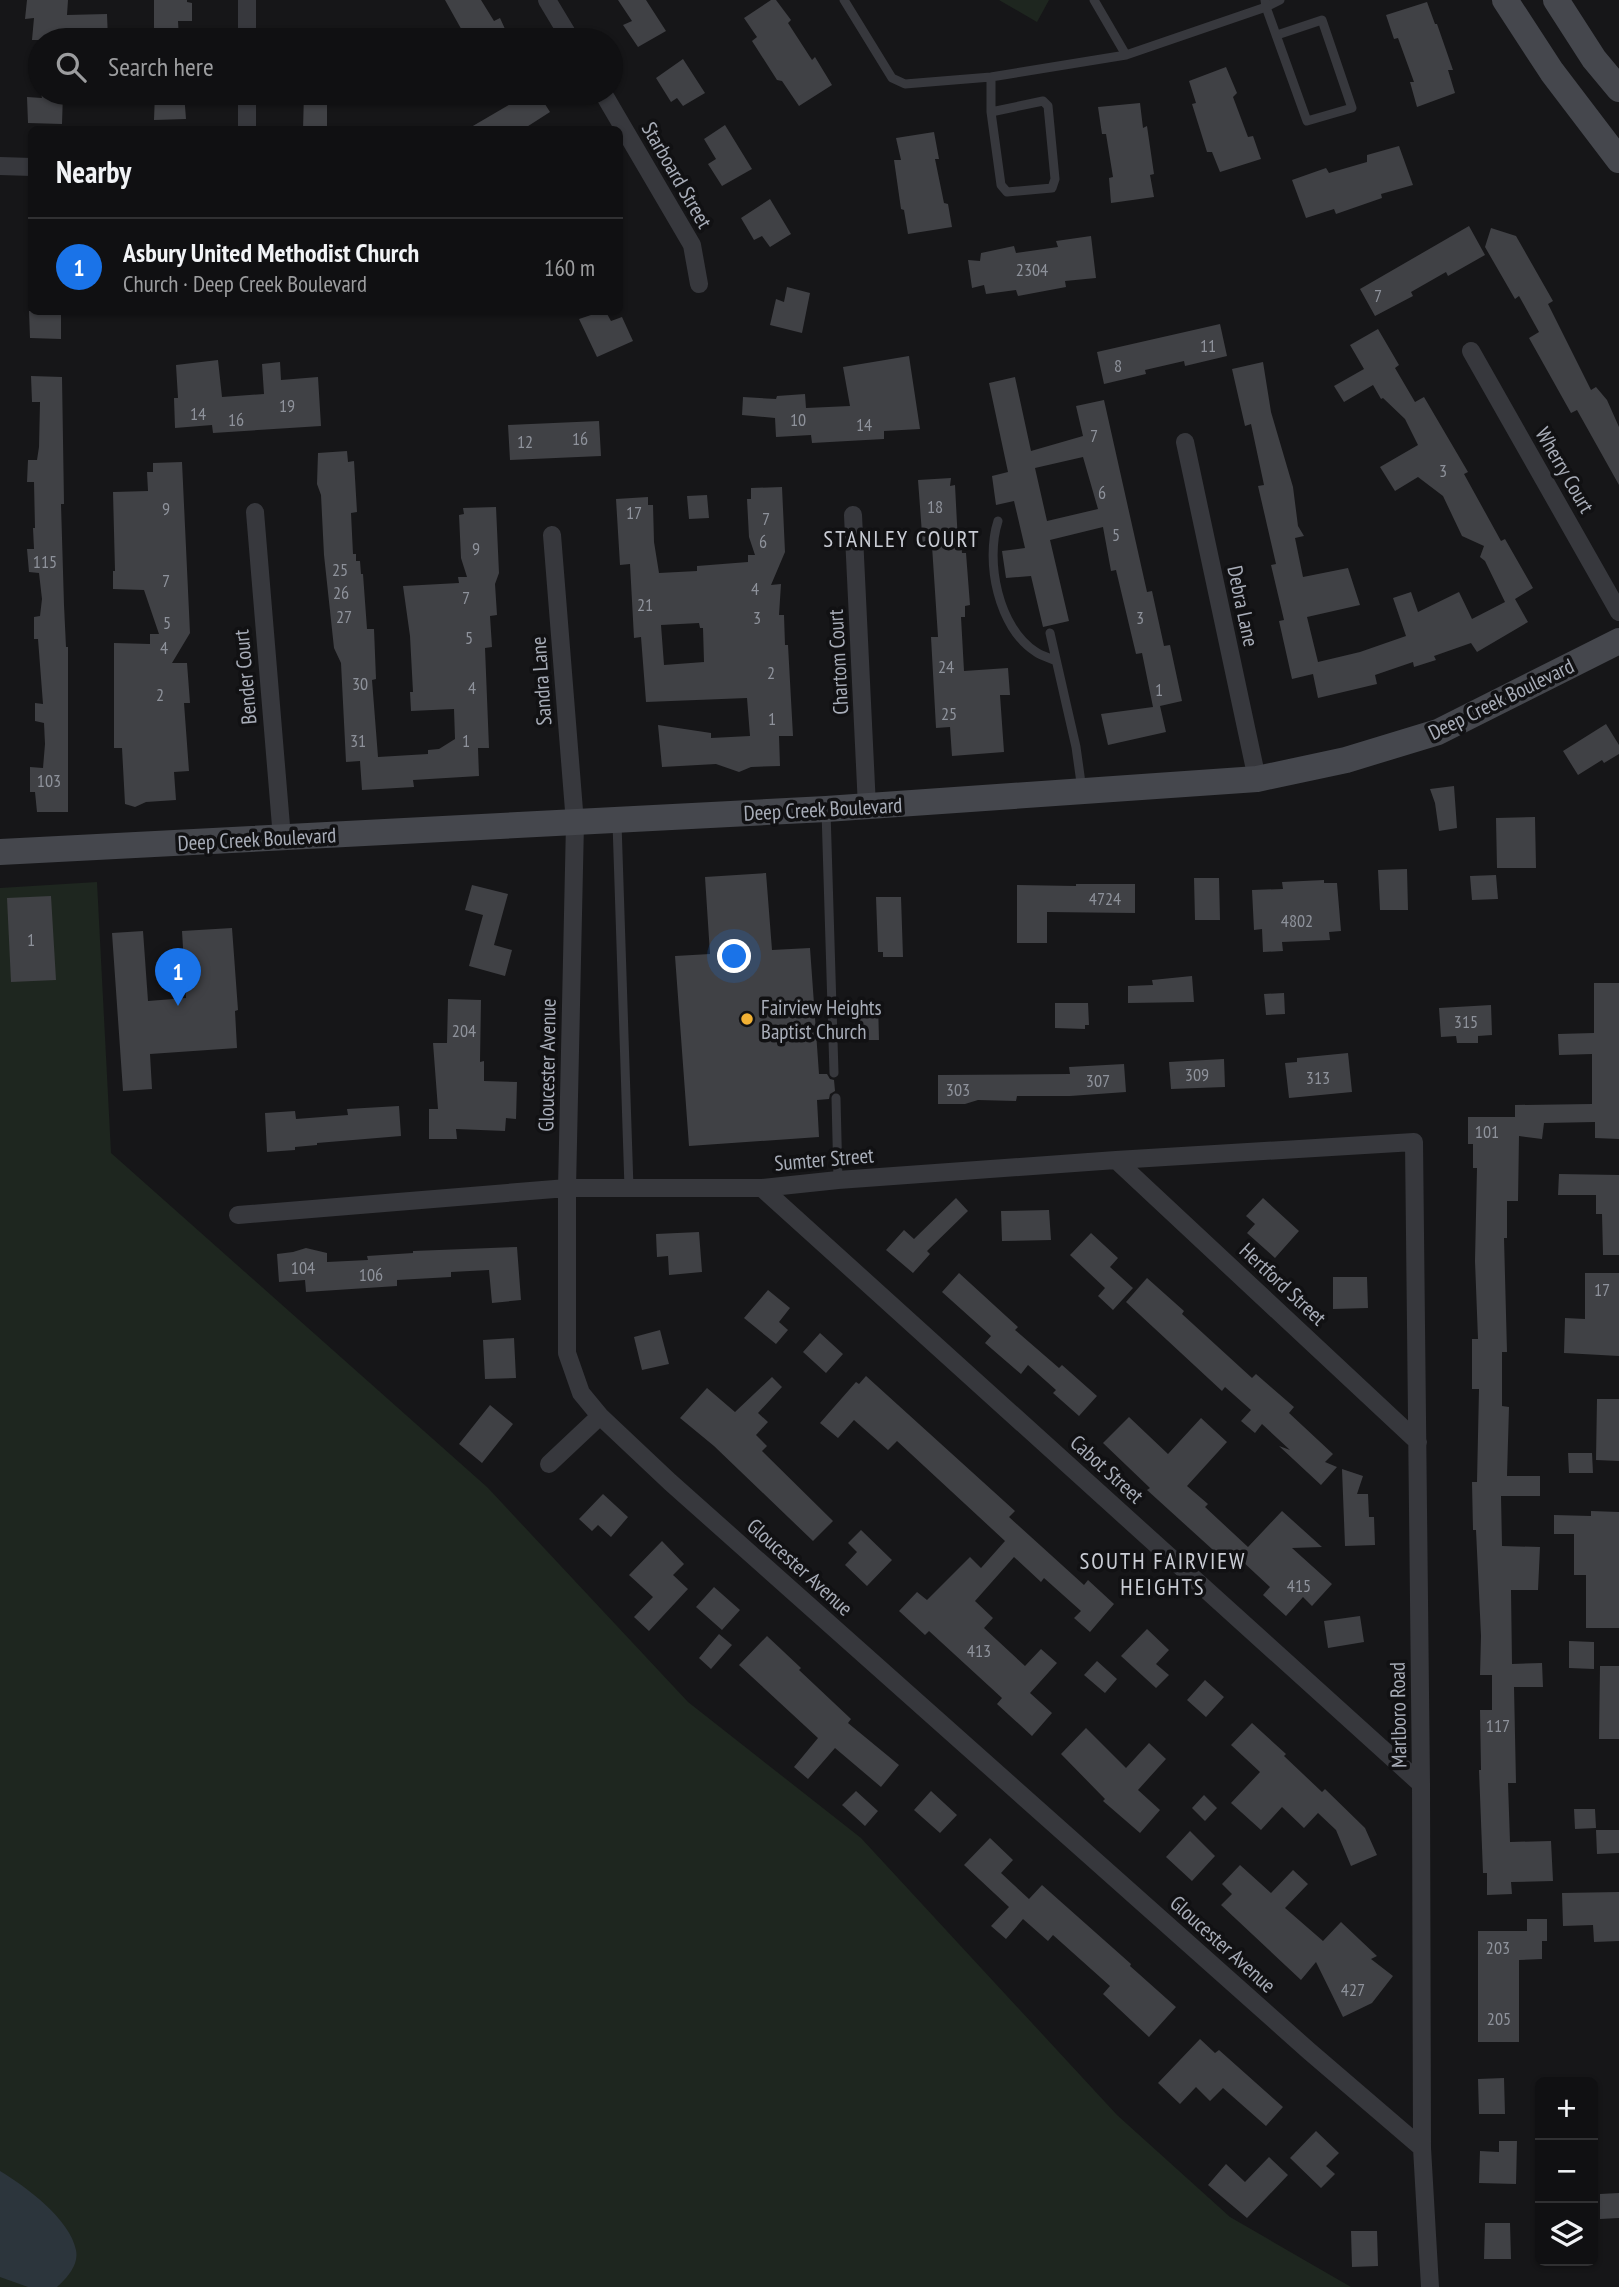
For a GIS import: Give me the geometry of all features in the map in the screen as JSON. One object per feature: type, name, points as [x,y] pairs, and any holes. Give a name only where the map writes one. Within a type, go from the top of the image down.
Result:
[{"type":"street","points":[[247,0],[247,28]]},
{"type":"street","points":[[547,0],[564,28]]},
{"type":"street","points":[[1506,0],[1552,72],[1619,160]]},
{"type":"street","points":[[1556,0],[1594,59],[1619,89]]},
{"type":"street","points":[[247,105],[247,126]]},
{"type":"street","name":"Starboard Street","points":[[608,105],[618,126]]},
{"type":"street","name":"Starboard Street","points":[[624,140],[692,245],[699,284]]},
{"type":"street","points":[[0,166],[28,167]]},
{"type":"street","name":"Wherry Court","points":[[1471,351],[1619,612]]},
{"type":"street","name":"Debra Lane","points":[[1185,442],[1257,779]]},
{"type":"street","name":"Bender Court","points":[[255,512],[282,838]]},
{"type":"street","name":"Chartom Court","points":[[853,515],[867,807]]},
{"type":"street","name":"Sandra Lane","points":[[552,535],[575,823]]},
{"type":"street","name":"Deep Creek Boulevard","points":[[0,852],[867,807],[1257,779],[1346,760],[1438,732],[1619,641]]},
{"type":"street","name":"Gloucester Avenue","points":[[575,823],[567,1188],[567,1353],[581,1393],[600,1416],[742,1547],[1298,2042],[1422,2148]]},
{"type":"street","name":"Sumter Street","points":[[238,1215],[567,1188],[762,1188],[1116,1160],[1413,1142]]},
{"type":"street","name":"Marlboro Road","points":[[1413,1142],[1418,1442],[1422,2148],[1430,2287]]},
{"type":"street","name":"Hertford Street","points":[[1116,1160],[1418,1442]]},
{"type":"street","name":"Cabot Street","points":[[762,1188],[1421,1784]]},
{"type":"street","points":[[549,1464],[600,1416]]},
{"type":"lane","points":[[844,0],[892,78],[905,84],[991,77],[1126,55],[1280,0]]},
{"type":"lane","points":[[1094,0],[1126,55]]},
{"type":"lane","points":[[1266,4],[1307,121],[1352,108],[1322,20],[1277,35]]},
{"type":"lane","points":[[991,77],[991,112],[1001,185],[1007,192],[1052,188],[1055,179],[1048,106],[1043,101],[991,112]]},
{"type":"lane","points":[[998,521],[992,539],[999,600],[1011,625],[1034,651],[1056,661]]},
{"type":"lane","points":[[1050,633],[1076,747],[1082,791]]},
{"type":"lane","points":[[826,809],[834,1073]]},
{"type":"lane","points":[[617,821],[629,1188]]},
{"type":"lane","points":[[836,1098],[838,1180]]},
{"type":"shaded area","points":[[999,0],[1049,0],[1037,22]]},
{"type":"shaded area","points":[[97,882],[111,1153],[487,1487],[688,1702],[861,1838],[1117,2115],[1230,2217],[1351,2287],[0,2287],[0,888]]},
{"type":"shaded area","points":[[0,2171],[45,2204],[72,2238],[76,2261],[57,2287],[28,2287],[0,2277]]},
{"type":"building","points":[[27,0],[68,0],[67,15],[107,14],[108,28],[33,28],[34,18],[25,19]]},
{"type":"building","points":[[154,0],[187,0],[192,3],[192,21],[178,21],[178,28],[154,28]]},
{"type":"building","points":[[445,0],[481,0],[494,21],[500,18],[505,28],[461,28]]},
{"type":"building","points":[[618,0],[646,0],[666,31],[638,47],[623,25],[632,21]]},
{"type":"building","points":[[771,0],[776,0],[791,20],[788,23],[812,60],[815,57],[832,85],[799,106],[782,81],[777,80],[752,41],[757,37],[744,18]]},
{"type":"building","points":[[1427,2],[1453,70],[1448,70],[1455,93],[1417,107],[1410,82],[1414,82],[1398,38],[1394,39],[1386,15]]},
{"type":"building","points":[[683,59],[705,93],[683,106],[677,98],[671,102],[656,78]]},
{"type":"building","points":[[1226,67],[1237,93],[1233,97],[1248,137],[1253,136],[1261,159],[1220,172],[1212,152],[1207,152],[1192,104],[1196,103],[1189,81]]},
{"type":"building","points":[[27,97],[28,105],[63,105],[62,124],[28,123]]},
{"type":"building","points":[[1140,103],[1143,128],[1147,126],[1154,174],[1150,175],[1154,197],[1111,203],[1109,178],[1113,177],[1106,134],[1102,134],[1098,107]]},
{"type":"building","points":[[155,105],[185,105],[186,119],[154,120]]},
{"type":"building","points":[[304,105],[327,105],[327,126],[303,126]]},
{"type":"building","points":[[509,105],[546,105],[550,112],[528,126],[473,126]]},
{"type":"building","points":[[725,125],[752,169],[722,186],[708,164],[716,159],[704,139]]},
{"type":"building","points":[[934,132],[939,159],[935,159],[952,227],[908,234],[904,210],[901,209],[894,160],[901,160],[896,138]]},
{"type":"building","points":[[1399,146],[1413,185],[1381,194],[1382,198],[1336,214],[1334,209],[1306,218],[1292,180],[1326,168],[1329,173],[1367,162],[1367,155]]},
{"type":"building","points":[[770,199],[791,234],[770,247],[762,236],[754,240],[741,218]]},
{"type":"building","points":[[1469,226],[1485,255],[1448,276],[1446,272],[1411,292],[1413,296],[1375,316],[1360,289]]},
{"type":"building","points":[[1491,228],[1516,236],[1553,301],[1548,304],[1591,390],[1596,387],[1607,400],[1619,427],[1619,485],[1577,410],[1571,413],[1529,338],[1539,332],[1519,296],[1515,299],[1485,247]]},
{"type":"building","points":[[1091,236],[1096,278],[1065,281],[1066,287],[1018,296],[1016,290],[986,294],[984,285],[972,288],[968,260],[980,261],[981,253],[1014,246],[1016,253],[1058,247],[1056,241]]},
{"type":"building","points":[[787,287],[810,293],[802,333],[770,325],[776,299],[784,302]]},
{"type":"building","points":[[29,315],[61,315],[61,339],[30,338]]},
{"type":"building","points":[[591,315],[608,315],[611,321],[622,317],[633,341],[597,357],[579,319]]},
{"type":"building","points":[[1220,324],[1227,356],[1185,366],[1184,361],[1145,370],[1146,374],[1104,384],[1097,352]]},
{"type":"building","points":[[1378,329],[1399,365],[1395,368],[1415,402],[1424,397],[1468,472],[1464,474],[1501,541],[1505,539],[1533,588],[1515,599],[1528,622],[1477,652],[1471,643],[1434,656],[1436,660],[1414,667],[1413,662],[1375,675],[1377,684],[1318,698],[1313,674],[1292,679],[1279,621],[1284,620],[1271,565],[1276,564],[1258,486],[1264,485],[1251,424],[1245,426],[1232,369],[1263,362],[1271,412],[1293,487],[1298,526],[1304,536],[1295,538],[1303,577],[1348,568],[1360,605],[1307,617],[1318,662],[1360,652],[1406,636],[1393,598],[1411,592],[1418,612],[1459,592],[1472,619],[1505,602],[1485,561],[1480,557],[1484,546],[1462,536],[1443,496],[1418,477],[1395,491],[1380,467],[1418,445],[1405,419],[1381,399],[1373,385],[1344,402],[1334,386],[1364,369],[1350,345]]},
{"type":"building","points":[[909,356],[920,429],[884,431],[884,439],[812,443],[811,435],[776,437],[775,418],[742,415],[743,397],[776,399],[777,396],[805,394],[806,408],[850,406],[843,367]]},
{"type":"building","points":[[218,360],[222,397],[264,394],[262,364],[280,362],[281,380],[318,377],[321,426],[213,433],[212,425],[175,428],[174,398],[178,398],[176,365]]},
{"type":"building","points":[[31,376],[62,377],[64,504],[61,504],[68,647],[68,812],[37,812],[35,792],[30,792],[30,767],[43,768],[45,744],[44,723],[35,721],[35,703],[43,704],[38,639],[34,639],[34,617],[40,616],[42,599],[39,573],[29,572],[27,549],[34,549],[35,528],[34,482],[27,482],[28,460],[37,460],[39,447],[40,402],[32,402]]},
{"type":"building","points":[[1015,377],[1031,451],[1083,436],[1076,406],[1104,400],[1147,592],[1152,591],[1164,646],[1170,645],[1182,701],[1160,706],[1166,732],[1108,745],[1101,714],[1153,707],[1142,653],[1136,654],[1116,570],[1111,571],[1103,527],[1050,540],[1069,621],[1043,627],[1031,576],[1006,578],[1002,551],[1025,548],[1014,501],[996,505],[992,476],[1008,472],[989,383]],"holes":[[[1083,457],[1098,509],[1047,521],[1035,468]]]},
{"type":"building","points":[[599,421],[601,456],[510,460],[508,425]]},
{"type":"building","points":[[347,451],[348,462],[354,461],[357,512],[351,513],[353,554],[356,554],[356,561],[360,561],[363,574],[367,629],[374,629],[376,679],[372,680],[378,757],[428,754],[428,750],[439,749],[455,739],[454,709],[411,711],[410,692],[413,692],[410,636],[403,586],[459,583],[458,577],[467,577],[461,558],[459,515],[464,514],[463,508],[496,507],[499,573],[495,584],[497,615],[490,616],[492,647],[485,648],[489,748],[478,748],[479,776],[413,780],[414,787],[362,790],[360,761],[346,762],[341,663],[334,648],[321,495],[317,484],[318,453]]},
{"type":"building","points":[[182,462],[190,633],[172,663],[187,663],[190,703],[184,703],[189,771],[174,772],[176,800],[146,802],[135,807],[125,804],[122,748],[114,748],[114,643],[150,644],[150,634],[159,634],[144,590],[113,589],[113,492],[148,491],[147,472],[153,472],[153,463]]},
{"type":"building","points":[[951,478],[950,486],[955,485],[958,543],[961,543],[962,553],[966,553],[970,605],[965,606],[965,617],[961,617],[964,671],[1008,668],[1010,695],[1000,695],[1004,752],[952,756],[950,727],[936,728],[931,637],[938,637],[932,546],[923,547],[918,480]]},
{"type":"building","points":[[782,487],[785,552],[771,585],[781,584],[779,615],[784,615],[785,645],[788,645],[793,736],[779,736],[780,766],[751,767],[739,772],[716,764],[662,767],[658,725],[711,733],[711,738],[750,736],[747,698],[646,702],[641,637],[634,638],[630,564],[620,565],[616,499],[648,497],[648,505],[653,505],[654,542],[659,573],[697,571],[697,566],[748,562],[748,555],[755,555],[749,537],[747,499],[751,499],[751,488]],"holes":[[[699,623],[700,628],[703,628],[704,662],[664,665],[661,625]]]},
{"type":"building","points":[[707,495],[709,518],[689,519],[687,496]]},
{"type":"building","points":[[1606,724],[1619,745],[1619,754],[1604,763],[1602,760],[1578,775],[1563,751]]},
{"type":"building","points":[[1454,786],[1457,828],[1439,831],[1430,789]]},
{"type":"building","points":[[1535,817],[1536,868],[1497,868],[1496,818]]},
{"type":"building","points":[[1407,869],[1408,910],[1380,910],[1378,870]]},
{"type":"building","name":"Fairview Heights Baptist Church","points":[[766,873],[772,950],[810,948],[819,1074],[827,1074],[834,1080],[835,1091],[830,1094],[829,1099],[817,1100],[819,1137],[689,1146],[675,956],[710,954],[705,877]]},
{"type":"building","points":[[1496,875],[1498,899],[1472,900],[1470,876]]},
{"type":"building","points":[[1194,878],[1219,878],[1220,920],[1195,920]]},
{"type":"building","points":[[1324,880],[1324,883],[1337,883],[1341,931],[1329,932],[1330,940],[1282,942],[1283,951],[1263,952],[1262,929],[1254,930],[1252,890],[1283,889],[1282,882]]},
{"type":"building","points":[[1135,884],[1135,913],[1047,912],[1047,943],[1017,943],[1017,885]]},
{"type":"building","points":[[472,885],[508,894],[494,945],[512,950],[505,976],[469,966],[483,915],[465,910]]},
{"type":"building","points":[[51,896],[56,980],[11,982],[7,898]]},
{"type":"building","points":[[876,897],[901,897],[903,957],[883,957],[883,952],[878,952]]},
{"type":"building","points":[[232,928],[238,1010],[235,1011],[237,1048],[150,1054],[152,1089],[123,1091],[112,933],[143,931],[148,1001],[186,998],[182,931]]},
{"type":"building","points":[[1192,976],[1194,1002],[1128,1003],[1128,986],[1153,985],[1152,980]]},
{"type":"building","points":[[1594,983],[1619,983],[1619,1139],[1595,1138],[1595,1122],[1544,1123],[1542,1139],[1519,1136],[1518,1201],[1507,1201],[1507,1238],[1504,1238],[1507,1352],[1502,1352],[1502,1406],[1509,1407],[1507,1476],[1540,1476],[1540,1496],[1501,1496],[1502,1546],[1540,1547],[1538,1590],[1511,1590],[1512,1664],[1542,1663],[1543,1687],[1514,1687],[1516,1783],[1508,1783],[1510,1842],[1551,1841],[1553,1881],[1511,1882],[1512,1894],[1487,1895],[1487,1873],[1483,1873],[1479,1770],[1480,1710],[1492,1710],[1492,1675],[1480,1675],[1476,1530],[1473,1530],[1472,1482],[1477,1482],[1479,1389],[1472,1389],[1472,1339],[1478,1339],[1475,1261],[1477,1168],[1473,1168],[1473,1144],[1468,1144],[1468,1117],[1515,1117],[1515,1105],[1592,1104],[1592,1054],[1559,1055],[1558,1034],[1594,1033]]},
{"type":"building","points":[[1284,993],[1285,1014],[1266,1015],[1264,994]]},
{"type":"building","points":[[448,999],[481,1000],[480,1062],[484,1061],[484,1081],[517,1082],[516,1119],[506,1118],[505,1131],[456,1129],[457,1139],[429,1139],[429,1109],[438,1109],[433,1043],[447,1043]]},
{"type":"building","points":[[878,1002],[879,1040],[856,1040],[856,1003]]},
{"type":"building","points":[[1055,1003],[1088,1003],[1089,1025],[1085,1025],[1085,1029],[1055,1028]]},
{"type":"building","points":[[1491,1005],[1492,1035],[1478,1036],[1478,1043],[1457,1043],[1456,1036],[1441,1037],[1439,1008]]},
{"type":"building","points":[[1348,1053],[1352,1092],[1289,1098],[1285,1063],[1297,1062],[1297,1058]]},
{"type":"building","points":[[1224,1059],[1225,1087],[1171,1089],[1169,1062]]},
{"type":"building","points":[[1124,1064],[1126,1092],[1017,1096],[1016,1101],[978,1100],[965,1104],[938,1104],[938,1075],[1070,1074],[1069,1067]]},
{"type":"building","points":[[399,1106],[401,1136],[317,1143],[295,1147],[295,1150],[267,1152],[265,1113],[295,1111],[296,1119],[348,1115],[347,1109]]},
{"type":"building","points":[[1559,1174],[1619,1175],[1619,1255],[1603,1255],[1602,1214],[1596,1214],[1596,1195],[1558,1195]]},
{"type":"building","points":[[956,1198],[968,1211],[927,1251],[930,1254],[913,1273],[886,1250],[904,1230],[914,1239]]},
{"type":"building","points":[[1263,1198],[1299,1231],[1275,1258],[1247,1233],[1255,1224],[1246,1216]]},
{"type":"building","points":[[1049,1210],[1051,1240],[1002,1241],[1001,1211]]},
{"type":"building","points":[[699,1232],[702,1272],[669,1275],[668,1256],[657,1257],[656,1234]]},
{"type":"building","points":[[1091,1233],[1118,1258],[1110,1267],[1133,1288],[1113,1310],[1098,1296],[1105,1288],[1070,1255]]},
{"type":"building","points":[[517,1247],[521,1300],[492,1303],[489,1270],[451,1272],[451,1277],[397,1280],[397,1286],[306,1292],[305,1280],[279,1282],[277,1254],[306,1248],[327,1253],[327,1262],[368,1260],[367,1256],[413,1251]]},
{"type":"building","points":[[959,1273],[1018,1327],[1015,1330],[1059,1368],[1062,1365],[1097,1396],[1079,1416],[1053,1393],[1056,1390],[1028,1365],[1021,1374],[985,1343],[991,1336],[942,1292]]},
{"type":"building","points":[[1585,1273],[1619,1273],[1619,1356],[1564,1353],[1565,1318],[1585,1319]]},
{"type":"building","points":[[1333,1277],[1367,1277],[1368,1308],[1333,1309]]},
{"type":"building","points":[[1147,1278],[1252,1378],[1256,1374],[1294,1407],[1289,1413],[1333,1454],[1325,1462],[1337,1467],[1321,1485],[1279,1446],[1290,1450],[1262,1424],[1255,1433],[1241,1421],[1251,1410],[1225,1387],[1222,1391],[1126,1302]]},
{"type":"building","points":[[768,1290],[790,1308],[779,1322],[788,1330],[776,1344],[744,1318]]},
{"type":"building","points":[[660,1330],[669,1364],[642,1370],[634,1337]]},
{"type":"building","points":[[820,1333],[843,1354],[826,1373],[803,1352]]},
{"type":"building","points":[[514,1338],[516,1378],[485,1379],[483,1340]]},
{"type":"building","points":[[866,1376],[1015,1511],[1009,1517],[1084,1585],[1088,1580],[1114,1604],[1090,1632],[1074,1618],[1081,1611],[1044,1578],[1041,1582],[1014,1557],[975,1601],[993,1618],[984,1628],[1025,1666],[1041,1649],[1057,1663],[1030,1693],[1052,1713],[1032,1736],[997,1704],[1002,1698],[929,1631],[925,1635],[899,1611],[917,1592],[927,1600],[970,1557],[981,1568],[1005,1541],[897,1441],[888,1450],[854,1420],[838,1438],[820,1423],[856,1382],[859,1384]]},
{"type":"building","points":[[772,1377],[782,1387],[758,1413],[768,1422],[756,1435],[767,1446],[762,1451],[833,1521],[813,1541],[714,1446],[680,1418],[707,1388],[735,1412]]},
{"type":"building","points":[[1597,1399],[1619,1399],[1619,1461],[1596,1460]]},
{"type":"building","points":[[490,1405],[513,1424],[482,1463],[459,1444]]},
{"type":"building","points":[[1129,1417],[1168,1454],[1201,1418],[1227,1442],[1187,1486],[1208,1504],[1205,1507],[1248,1547],[1282,1511],[1322,1547],[1292,1548],[1332,1584],[1312,1606],[1303,1597],[1286,1616],[1263,1595],[1270,1587],[1242,1561],[1234,1569],[1147,1490],[1150,1488],[1103,1443]]},
{"type":"building","points":[[1568,1453],[1592,1453],[1593,1473],[1569,1473]]},
{"type":"building","points":[[1342,1469],[1363,1476],[1357,1494],[1368,1494],[1369,1517],[1374,1517],[1375,1545],[1345,1546]]},
{"type":"building","points":[[603,1494],[628,1517],[611,1537],[598,1525],[592,1531],[579,1519]]},
{"type":"building","points":[[1591,1511],[1619,1512],[1619,1628],[1586,1628],[1586,1575],[1574,1575],[1574,1534],[1554,1534],[1554,1515],[1591,1516]]},
{"type":"building","points":[[861,1530],[892,1560],[867,1586],[845,1565],[857,1552],[848,1543]]},
{"type":"building","points":[[662,1541],[684,1564],[673,1575],[688,1589],[649,1631],[634,1617],[653,1597],[629,1575]]},
{"type":"building","points":[[714,1587],[740,1610],[722,1630],[696,1607]]},
{"type":"building","points":[[1360,1616],[1364,1642],[1328,1648],[1324,1621]]},
{"type":"building","points":[[1147,1629],[1169,1650],[1156,1664],[1169,1675],[1156,1688],[1121,1656]]},
{"type":"building","points":[[719,1634],[732,1645],[711,1669],[699,1658]]},
{"type":"building","points":[[767,1636],[851,1719],[848,1723],[899,1765],[881,1787],[835,1748],[808,1779],[794,1767],[818,1738],[739,1665]]},
{"type":"building","points":[[1569,1641],[1594,1642],[1594,1669],[1569,1668]]},
{"type":"building","points":[[1097,1661],[1117,1679],[1105,1693],[1084,1675]]},
{"type":"building","points":[[1600,1666],[1619,1666],[1619,1739],[1599,1739]]},
{"type":"building","points":[[1205,1680],[1224,1697],[1206,1717],[1187,1700]]},
{"type":"building","points":[[1252,1723],[1322,1792],[1325,1789],[1365,1828],[1377,1855],[1351,1866],[1336,1830],[1318,1813],[1304,1828],[1282,1807],[1261,1830],[1231,1803],[1260,1772],[1231,1745]]},
{"type":"building","points":[[1086,1728],[1126,1768],[1149,1743],[1166,1759],[1138,1790],[1160,1810],[1140,1833],[1103,1801],[1105,1799],[1061,1754]]},
{"type":"building","points":[[856,1791],[878,1811],[865,1826],[842,1805]]},
{"type":"building","points":[[931,1791],[957,1815],[940,1833],[914,1810]]},
{"type":"building","points":[[1204,1795],[1217,1808],[1205,1821],[1192,1808]]},
{"type":"building","points":[[1574,1809],[1595,1809],[1596,1828],[1575,1829]]},
{"type":"building","points":[[1596,1830],[1619,1830],[1619,1853],[1597,1854]]},
{"type":"building","points":[[1190,1831],[1215,1856],[1192,1881],[1166,1857]]},
{"type":"building","points":[[990,1838],[1013,1860],[1001,1873],[1029,1899],[1042,1885],[1176,2007],[1149,2037],[1103,1994],[1110,1986],[1053,1935],[1048,1941],[1023,1919],[1006,1939],[991,1926],[1009,1907],[964,1865]]},
{"type":"building","points":[[1240,1865],[1271,1893],[1293,1870],[1308,1884],[1285,1908],[1323,1941],[1341,1922],[1377,1956],[1371,1959],[1393,1976],[1372,2003],[1343,2017],[1316,1962],[1301,1980],[1221,1905],[1232,1894],[1222,1884]]},
{"type":"building","points":[[1619,1892],[1619,1941],[1594,1942],[1593,1925],[1563,1926],[1562,1893]]},
{"type":"building","points":[[1527,1919],[1547,1919],[1547,1941],[1542,1941],[1542,1959],[1519,1960],[1519,2042],[1478,2042],[1478,1931],[1527,1931]]},
{"type":"building","points":[[1200,2039],[1215,2053],[1219,2050],[1283,2107],[1266,2126],[1223,2088],[1210,2101],[1196,2087],[1180,2104],[1158,2083]]},
{"type":"building","points":[[1504,2078],[1505,2114],[1479,2114],[1478,2079]]},
{"type":"building","points":[[1316,2131],[1339,2153],[1326,2166],[1335,2174],[1321,2188],[1290,2158]]},
{"type":"building","points":[[1499,2141],[1517,2141],[1516,2184],[1479,2183],[1480,2151],[1499,2152]]},
{"type":"building","points":[[1269,2157],[1288,2175],[1247,2218],[1208,2185],[1226,2164],[1245,2182]]},
{"type":"building","points":[[1619,2193],[1619,2218],[1600,2219],[1600,2194]]},
{"type":"building","points":[[1485,2223],[1510,2223],[1511,2259],[1484,2259]]},
{"type":"building","points":[[1351,2231],[1377,2231],[1378,2266],[1352,2267]]},
{"type":"place","name":"Asbury United Methodist Church","points":[[178,1006]]},
{"type":"place","name":"Fairview Heights Baptist Church","points":[[747,1019]]},
{"type":"district","name":"STANLEY COURT","points":[[902,538]]},
{"type":"district","name":"SOUTH FAIRVIEW HEIGHTS","points":[[1163,1573]]}]
